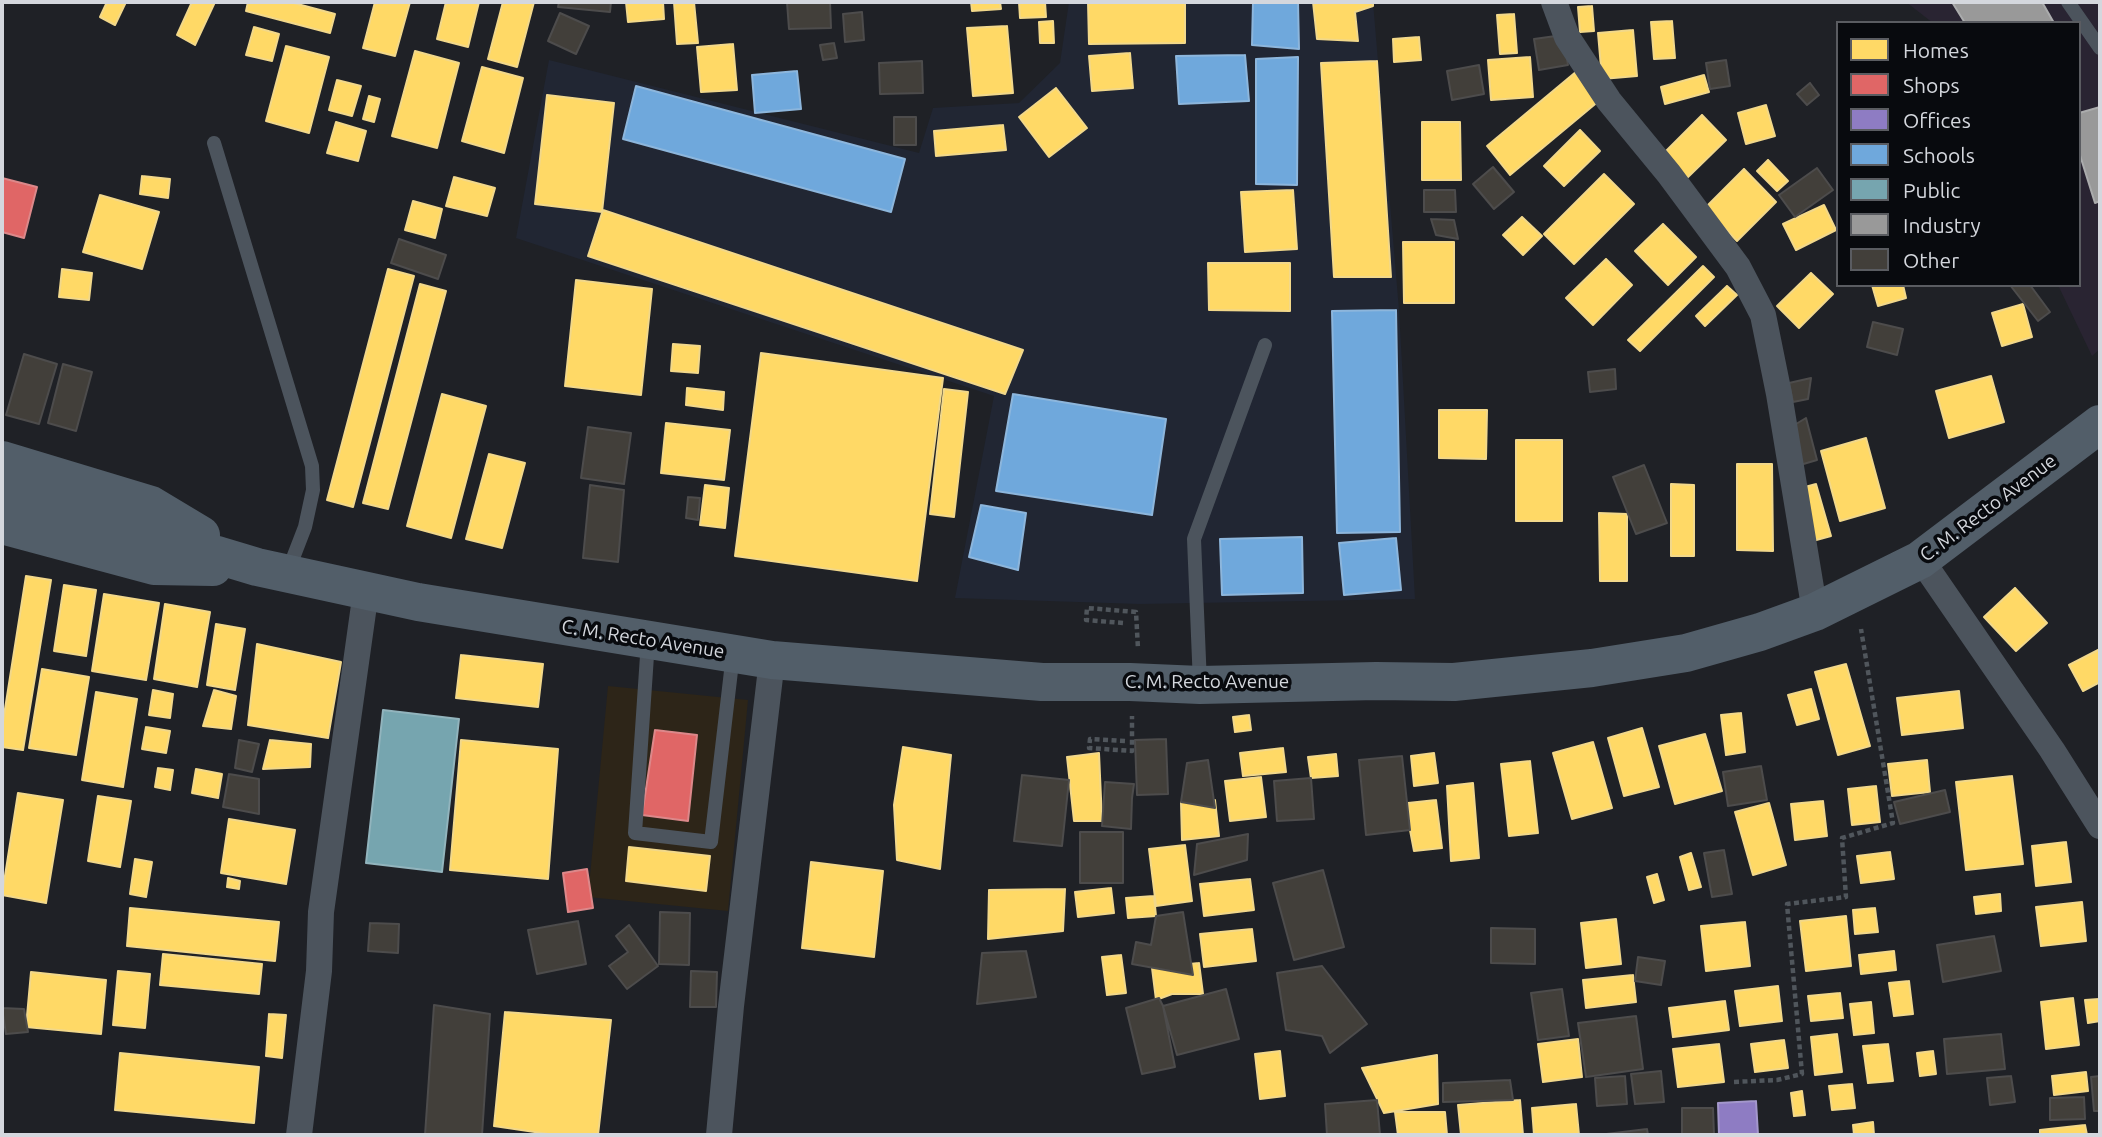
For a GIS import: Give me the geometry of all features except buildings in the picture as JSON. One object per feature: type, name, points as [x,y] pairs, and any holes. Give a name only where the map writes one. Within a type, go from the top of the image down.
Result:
[{"type":"highway","name":"C. M. Recto Avenue","points":[[2,492],[272,570],[366,591],[418,602],[772,660],[1042,682],[1200,685],[1454,682],[1592,668],[1686,653],[1815,612],[1920,561],[2100,424]]},
{"type":"highway","name":"C. M. Recto Avenue","points":[[2,460],[151,505],[272,570]]},
{"type":"highway","name":"C. M. Recto Avenue","points":[[2,525],[154,566],[272,570]]},
{"type":"street","points":[[1554,2],[1567,37],[1609,101],[1669,174],[1738,267],[1763,315],[1779,394],[1815,612]]},
{"type":"street","points":[[1920,561],[2052,750],[2100,826]]},
{"type":"street","points":[[299,1135],[319,971],[321,912],[366,591]]},
{"type":"street","points":[[719,1135],[731,1006],[772,660]]},
{"type":"lane","points":[[2068,2],[2100,48]]},
{"type":"lane","points":[[215,143],[312,466],[313,490],[305,527],[272,570]]},
{"type":"lane","points":[[1200,685],[1194,539],[1265,345]]},
{"type":"lane","points":[[648,640],[635,834],[711,842],[733,653]]},
{"type":"path","points":[[1734,1082],[1777,1080],[1802,1074],[1787,904],[1846,897],[1842,838],[1892,823],[1855,593]]},
{"type":"path","points":[[1122,623],[1086,620],[1087,608],[1136,612]]},
{"type":"path","points":[[1125,741],[1090,739],[1089,748],[1132,751],[1133,735]]},
{"type":"shaded area","points":[[1069,2],[1373,2],[1399,310],[1415,599],[1140,604],[955,598],[994,396],[516,238],[549,60],[919,153],[933,108],[1019,103],[1060,63]]},
{"type":"shaded area","points":[[1906,2],[2100,2],[2100,349],[2092,356],[2059,287],[2081,287],[2081,21],[1930,21]]},
{"type":"shaded area","points":[[608,686],[748,700],[728,911],[588,897]]}]
